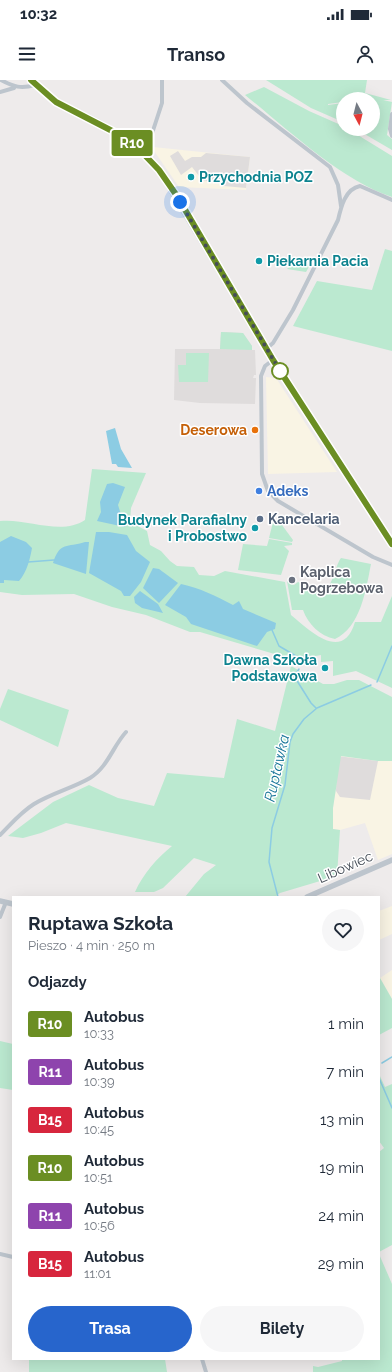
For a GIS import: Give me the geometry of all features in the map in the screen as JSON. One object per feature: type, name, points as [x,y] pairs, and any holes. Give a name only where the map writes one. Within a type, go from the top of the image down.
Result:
[{"type":"main road","points":[[33,83],[64,106],[90,118],[120,135],[145,155],[159,170],[273,360],[392,544]]},
{"type":"street","points":[[2,80],[15,88]]},
{"type":"street","points":[[145,155],[162,103],[162,80]]},
{"type":"street","points":[[222,80],[247,102],[330,167],[338,185],[341,207]]},
{"type":"street","points":[[0,92],[15,88],[22,88],[33,83]]},
{"type":"street","points":[[392,114],[390,129],[392,136]]},
{"type":"street","points":[[266,348],[273,343],[296,304],[338,220],[341,207],[350,192],[355,187],[360,186],[392,200]]},
{"type":"street","points":[[273,360],[265,366],[261,376],[262,474],[268,491],[278,501],[374,557],[392,565]]},
{"type":"street","points":[[0,835],[16,818],[34,804],[91,778],[108,760],[117,742],[126,732]]},
{"type":"street","name":"Libowiec","points":[[309,896],[392,860]]},
{"type":"street","points":[[0,917],[3,901]]},
{"type":"street","points":[[0,1254],[12,1257]]},
{"type":"street","points":[[202,1360],[206,1372]]},
{"type":"shaded area","points":[[153,147],[250,157],[246,190],[179,187],[154,151]]},
{"type":"shaded area","points":[[178,151],[185,161],[192,157],[201,157],[206,153],[250,157],[246,188],[224,186],[224,182],[203,181],[192,167],[181,175],[170,156]]},
{"type":"shaded area","points":[[221,332],[243,333],[252,346],[252,350],[255,350],[256,375],[254,375],[253,378],[256,378],[255,404],[200,403],[174,400],[175,349],[220,349]]},
{"type":"shaded area","points":[[266,377],[276,378],[337,472],[268,474]]},
{"type":"shaded area","points":[[337,756],[378,761],[370,800],[340,797],[336,791]]},
{"type":"shaded area","points":[[341,756],[378,761],[392,761],[392,854],[378,860],[365,823],[340,830],[333,829],[333,808]]},
{"type":"shaded area","points":[[392,906],[392,934],[380,940],[380,911]]},
{"type":"shaded area","points":[[392,970],[392,999],[380,978]]},
{"type":"green space","points":[[266,80],[367,80],[365,92],[336,92],[336,103],[328,105],[336,104],[336,119],[311,108]]},
{"type":"green space","points":[[264,87],[309,111],[336,123],[336,136],[359,136],[392,156],[392,197],[354,179],[334,166],[296,138],[245,95]]},
{"type":"green space","points":[[380,97],[391,100],[383,100],[392,102],[387,135],[392,139],[392,150],[368,136],[380,136]]},
{"type":"green space","points":[[385,249],[392,251],[392,351],[293,326],[317,281],[372,290]]},
{"type":"green space","points":[[292,260],[310,265],[306,272],[287,269],[292,267],[290,265]]},
{"type":"green space","points":[[221,332],[243,333],[252,346],[252,350],[220,349]]},
{"type":"green space","points":[[186,353],[209,353],[208,382],[179,382],[178,365],[186,365]]},
{"type":"green space","points":[[92,469],[146,473],[131,508],[130,522],[147,531],[150,545],[161,551],[177,566],[194,567],[199,575],[214,576],[225,571],[285,582],[291,615],[307,629],[326,640],[334,642],[343,640],[350,634],[355,622],[381,622],[392,596],[392,688],[356,671],[333,676],[333,661],[321,662],[321,655],[295,660],[200,632],[190,632],[146,615],[112,607],[74,594],[22,595],[0,592],[0,521],[21,522],[55,527],[76,525],[85,520]]},
{"type":"green space","points":[[273,522],[282,525],[293,540],[292,542],[269,538]]},
{"type":"green space","points":[[269,539],[292,543],[292,545],[284,546],[289,551],[281,575],[238,570],[243,544],[267,546]]},
{"type":"green space","points":[[341,558],[371,564],[364,596],[356,617],[351,626],[335,639],[324,635],[315,629],[311,625],[303,610],[292,610],[287,581],[294,585],[298,582],[319,591],[324,590],[333,578]]},
{"type":"green space","points":[[291,666],[323,684],[334,684],[347,680],[359,680],[392,697],[392,761],[378,761],[341,756],[333,808],[333,829],[340,830],[337,876],[280,893],[276,896],[186,896],[204,874],[216,865],[194,858],[163,888],[154,892],[135,892],[151,867],[172,846],[66,823],[41,833],[23,838],[8,836],[53,802],[89,785],[118,798],[154,806],[167,773],[224,778],[237,719],[275,731]]},
{"type":"green space","points":[[8,689],[69,710],[58,747],[0,720],[0,709]]},
{"type":"green space","points":[[380,978],[392,999],[392,1028],[380,1034]]},
{"type":"green space","points":[[0,1041],[12,1044],[12,1090],[0,1088]]},
{"type":"green space","points":[[380,1076],[385,1087],[392,1084],[392,1245],[380,1251],[380,1151],[384,1148],[380,1142]]},
{"type":"green space","points":[[380,1256],[392,1284],[392,1372],[313,1372],[313,1366],[318,1367],[342,1361],[380,1360]]},
{"type":"green space","points":[[29,1360],[165,1360],[167,1372],[29,1372]]},
{"type":"water","points":[[115,428],[121,449],[132,468],[118,467],[116,464],[112,464],[106,431]]},
{"type":"water","points":[[113,483],[125,487],[118,505],[125,527],[97,521],[101,512],[100,502],[107,484]]},
{"type":"water","points":[[96,532],[109,532],[127,535],[136,551],[150,562],[141,582],[130,596],[124,596],[121,591],[89,573]]},
{"type":"water","points":[[11,536],[26,542],[32,548],[30,557],[26,570],[19,581],[4,580],[4,583],[0,583],[0,542]]},
{"type":"water","points":[[89,542],[86,574],[53,563],[58,551],[61,548]]},
{"type":"water","points":[[153,568],[159,569],[178,583],[159,603],[143,588]]},
{"type":"water","points":[[181,584],[208,593],[233,605],[239,601],[243,609],[276,623],[275,629],[267,632],[257,646],[191,624],[186,617],[165,605]]},
{"type":"water","points":[[140,591],[158,604],[163,613],[142,608],[135,603],[134,597]]},
{"type":"waterway","points":[[28,562],[54,560]]},
{"type":"waterway","points":[[272,630],[279,646],[296,656],[300,664]]},
{"type":"waterway","name":"Ruptawka","points":[[377,682],[392,646]]},
{"type":"waterway","points":[[299,669],[294,676],[311,703],[316,708]]},
{"type":"waterway","name":"Ruptawka","points":[[278,896],[269,862],[272,828],[285,785],[290,742],[293,734],[304,719],[317,708],[371,685]]},
{"type":"waterway","points":[[382,1063],[392,1057]]},
{"type":"waterway","name":"Ruptawka","points":[[380,1080],[392,1108]]},
{"type":"bus line","name":"R10","points":[[31,80],[46,95],[56,102],[90,118],[136,146],[159,170],[177,196],[273,360],[392,544]]},
{"type":"place","name":"Przychodnia POZ","points":[[191,177]]},
{"type":"place","name":"Piekarnia Pacia","points":[[259,261]]},
{"type":"place","name":"Deserowa","points":[[255,430]]},
{"type":"place","name":"Adeks","points":[[259,491]]},
{"type":"place","name":"Kancelaria","points":[[260,519]]},
{"type":"place","name":"Budynek Parafialny i Probostwo","points":[[255,528]]},
{"type":"place","name":"Kaplica Pogrzebowa","points":[[292,580]]},
{"type":"place","name":"Dawna Szkoła Podstawowa","points":[[325,668]]},
{"type":"route","points":[[180,202],[280,371]]}]
